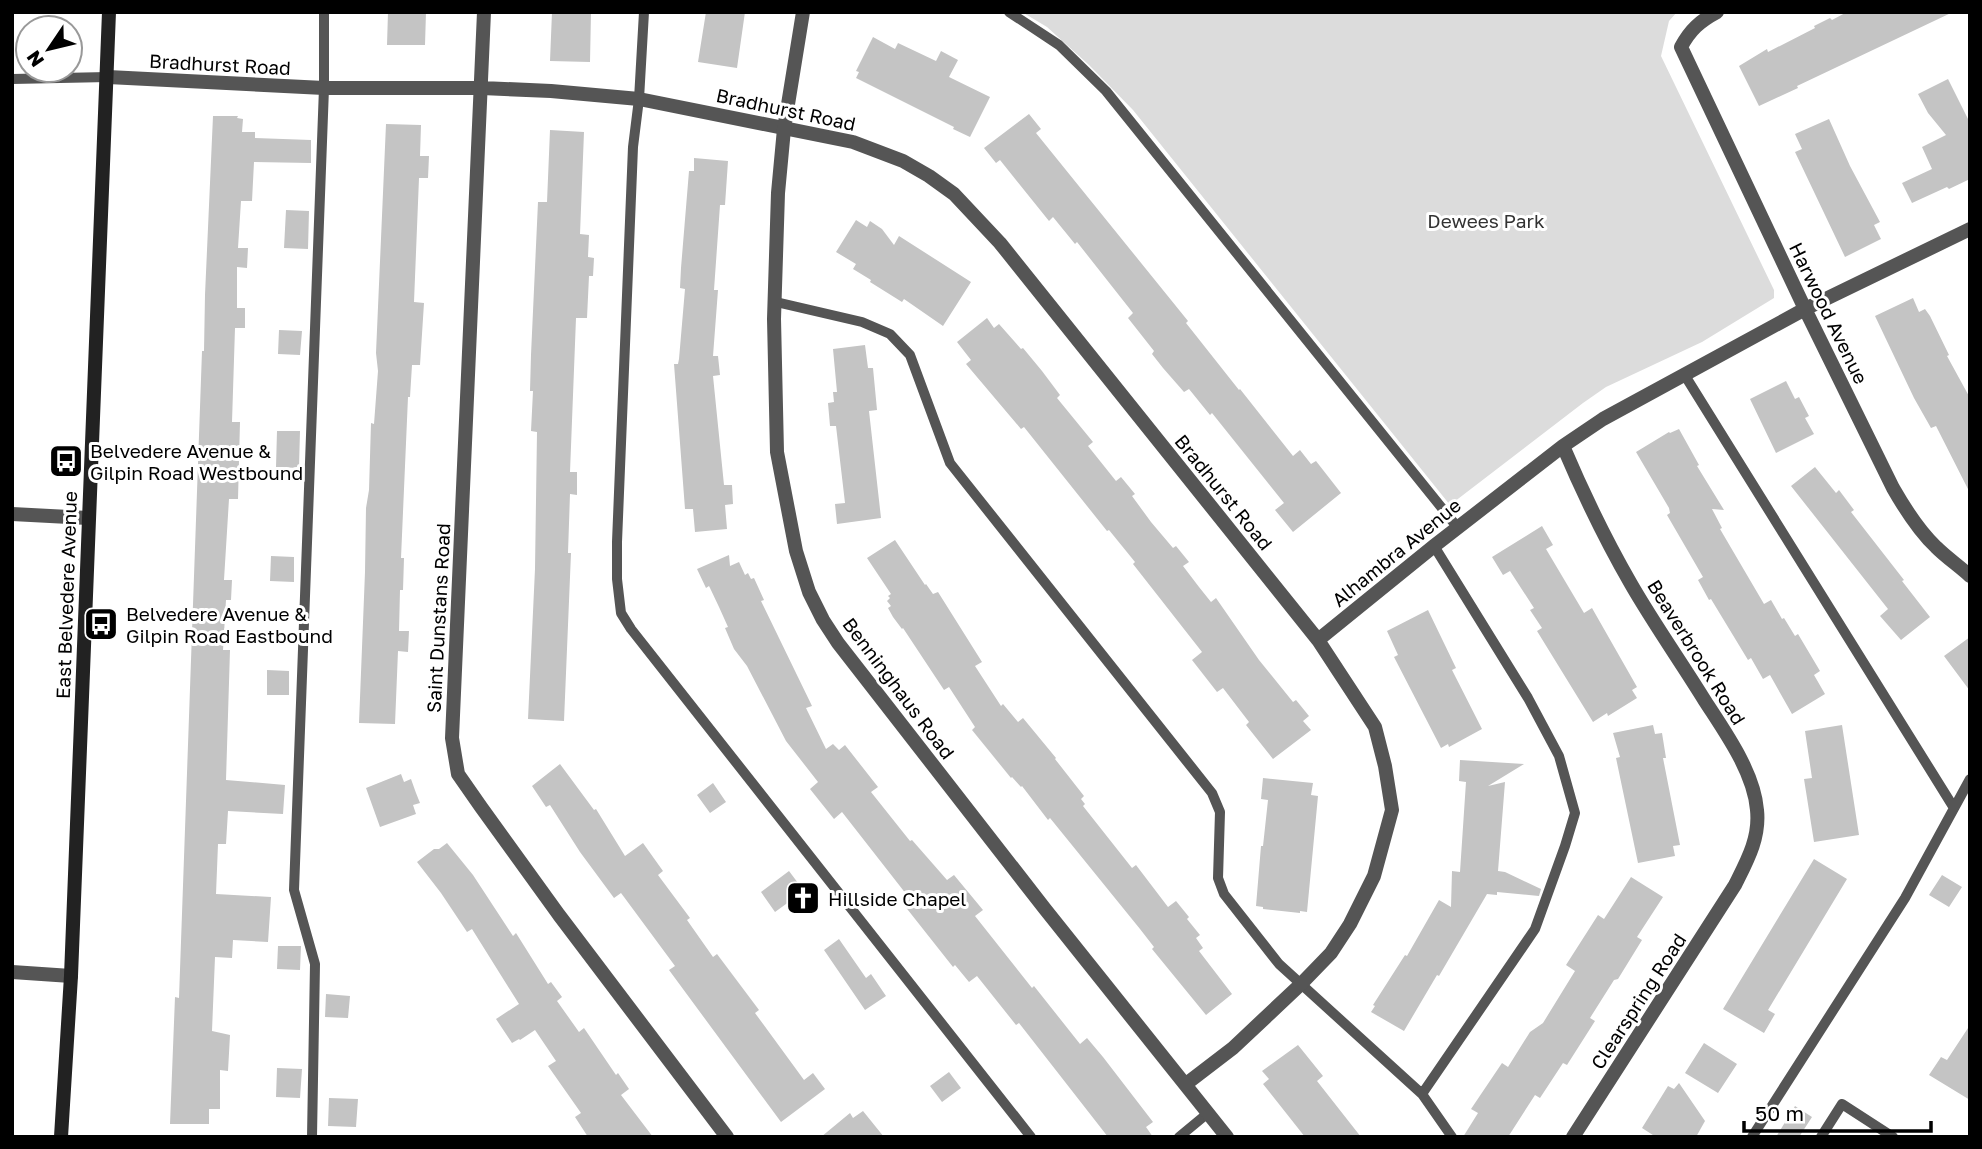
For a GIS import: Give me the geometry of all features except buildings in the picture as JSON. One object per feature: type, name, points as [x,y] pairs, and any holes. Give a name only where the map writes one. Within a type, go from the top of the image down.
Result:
[{"type":"main road","name":"East Belvedere Avenue","points":[[61,1137],[71,976],[109,12]]},
{"type":"street","name":"Saint Dunstans Road","points":[[484,12],[452,738],[458,774],[559,915],[727,1137]]},
{"type":"street","name":"Benninghaus Road","points":[[803,12],[784,129],[778,194],[777,452],[796,551],[809,592],[838,643],[1227,1137]]},
{"type":"street","name":"Harwood Avenue","points":[[1717,12],[1701,20],[1688,34],[1681,47],[1898,498],[1937,549],[1970,576]]},
{"type":"street","name":"Bradhurst Road","points":[[108,77],[324,89],[482,88],[639,99],[853,142],[903,161],[954,194],[1000,243],[1318,640]]},
{"type":"street","name":"Alhambra Avenue","points":[[1318,640],[1458,527],[1602,419],[1805,309],[1970,229]]},
{"type":"street","name":"Beaverbrook Road","points":[[1563,446],[1592,513],[1632,585],[1730,740],[1752,785],[1758,830],[1735,886]]},
{"type":"street","points":[[12,514],[88,518]]},
{"type":"street","points":[[1186,1084],[1234,1048],[1331,953],[1350,924],[1374,876],[1391,810],[1385,765],[1375,727],[1318,640]]},
{"type":"street","name":"Clearspring Road","points":[[1573,1137],[1735,886]]},
{"type":"street","points":[[12,972],[71,976]]},
{"type":"lane","points":[[312,1137],[315,964],[294,890],[324,89],[324,12]]},
{"type":"lane","points":[[644,12],[634,147],[617,542],[621,613],[648,651],[1031,1137]]},
{"type":"lane","points":[[1009,12],[1059,45],[1106,91],[1458,527]]},
{"type":"lane","points":[[12,79],[108,77]]},
{"type":"lane","points":[[776,302],[862,322],[890,334],[910,355],[950,463],[1212,793],[1220,812],[1218,878],[1224,894],[1279,964],[1422,1094],[1452,1137]]},
{"type":"lane","points":[[1684,374],[1954,807]]},
{"type":"lane","points":[[1422,1094],[1535,929],[1575,813],[1553,744],[1528,698],[1434,546]]},
{"type":"lane","points":[[1752,1137],[1905,898],[1970,779]]},
{"type":"lane","points":[[1821,1137],[1842,1104],[1893,1137]]},
{"type":"lane","points":[[1179,1137],[1208,1113]]},
{"type":"green space","name":"Dewees Park","points":[[1022,12],[1677,12],[1669,21],[1661,56],[1774,290],[1774,298],[1702,342],[1606,387],[1450,505],[1133,110],[1047,27]]},
{"type":"place","name":"Belvedere Avenue & Gilpin Road Westbound","points":[[66,461]]},
{"type":"place","name":"Belvedere Avenue & Gilpin Road Eastbound","points":[[101,624]]},
{"type":"place","name":"Hillside Chapel","points":[[803,898]]}]
